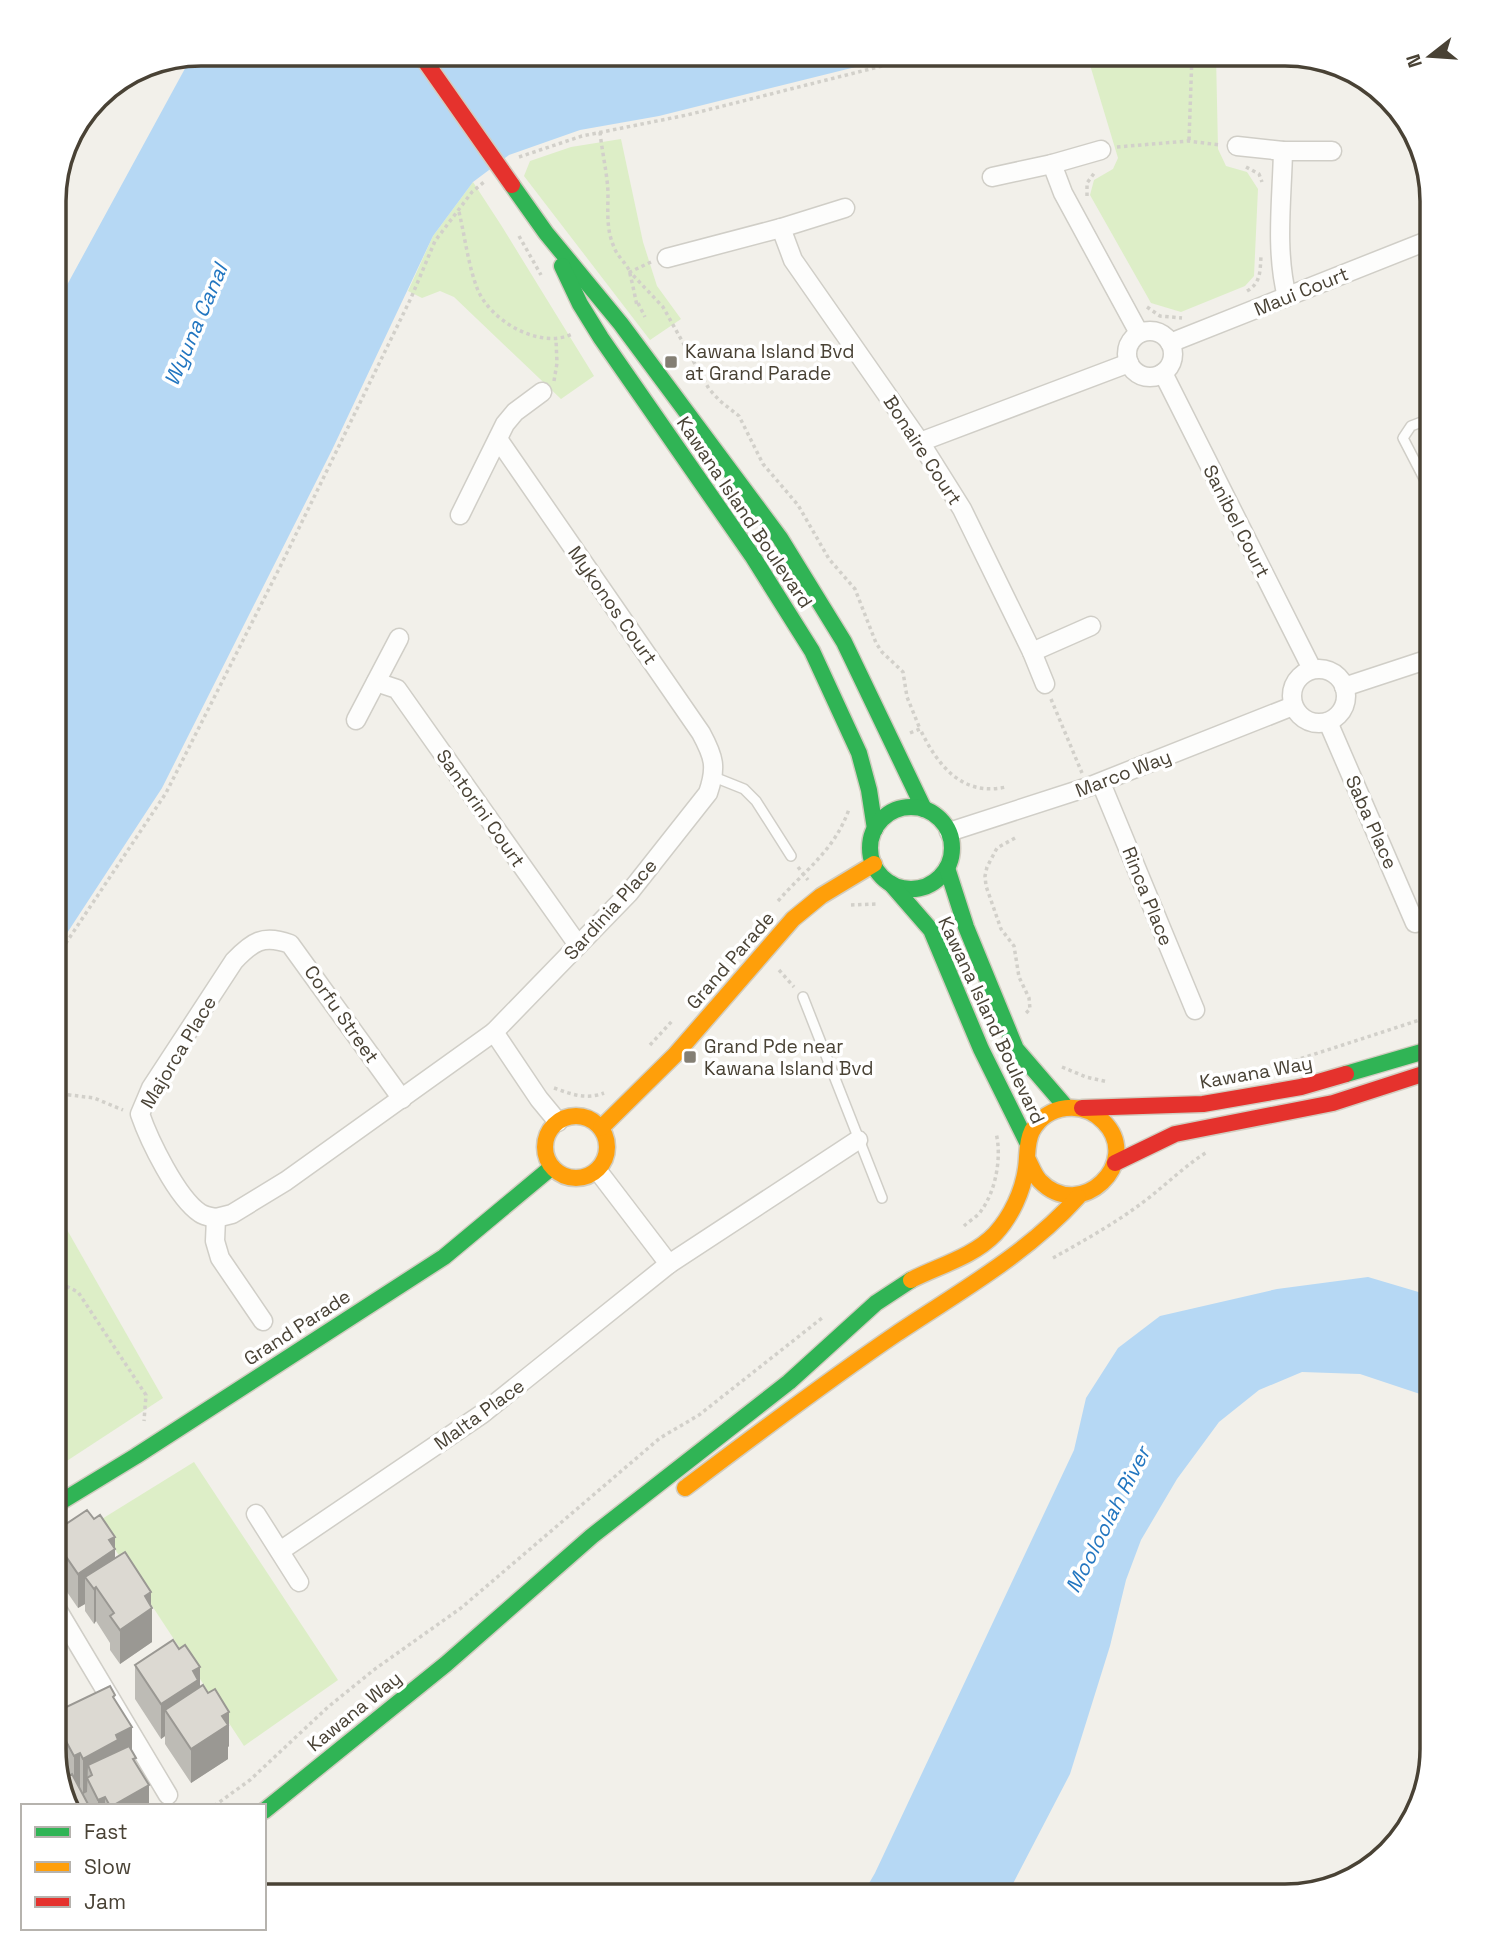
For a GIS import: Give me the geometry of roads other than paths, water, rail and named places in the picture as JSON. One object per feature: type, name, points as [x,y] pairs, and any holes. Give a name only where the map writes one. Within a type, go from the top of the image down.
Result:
[{"type":"main road","name":"Kawana Island Boulevard","points":[[429,67],[545,233],[621,324],[780,538],[844,642],[924,809]]},
{"type":"main road","name":"Kawana Island Boulevard","points":[[545,233],[580,304],[601,338],[753,557],[812,651],[859,752],[875,829]]},
{"type":"main road","points":[[908,807],[924,809],[935,814],[949,832],[952,857],[940,878],[930,885],[905,889],[891,884],[881,876],[874,864],[870,850],[875,829],[883,818],[895,811],[908,807]]},
{"type":"main road","name":"Grand Parade","points":[[601,1128],[675,1055],[793,919],[821,896],[874,864]]},
{"type":"main road","name":"Kawana Island Boulevard","points":[[947,868],[966,928],[1016,1049],[1074,1108]]},
{"type":"main road","name":"Kawana Island Boulevard","points":[[891,884],[931,930],[1027,1150]]},
{"type":"main road","name":"Kawana Way","points":[[1074,1108],[1203,1104],[1301,1087],[1420,1052]]},
{"type":"main road","points":[[1115,1163],[1175,1134],[1333,1104],[1420,1075]]},
{"type":"main road","points":[[470,1643],[568,1556],[791,1380],[856,1318],[896,1288],[991,1238],[1007,1218],[1022,1188],[1027,1150],[1034,1127],[1043,1118],[1054,1111],[1074,1108],[1095,1114],[1106,1123],[1113,1135],[1115,1163],[1109,1176],[1099,1187],[1078,1197],[1059,1221],[996,1269],[896,1334],[675,1495]]},
{"type":"main road","points":[[566,1117],[585,1117],[601,1128],[606,1136],[607,1154],[597,1171],[574,1179],[558,1173],[552,1167],[545,1148],[546,1138],[558,1122],[566,1117]]},
{"type":"main road","points":[[1027,1150],[1038,1182],[1060,1195],[1078,1197]]},
{"type":"main road","name":"Grand Parade","points":[[66,1499],[444,1256],[552,1167]]},
{"type":"main road","points":[[470,1643],[598,1551]]},
{"type":"main road","name":"Kawana Way","points":[[266,1809],[470,1643]]},
{"type":"street","points":[[1237,146],[1283,151],[1332,150]]},
{"type":"street","points":[[992,177],[1101,150]]},
{"type":"street","points":[[1283,151],[1280,255],[1287,297]]},
{"type":"street","points":[[1052,164],[1063,193],[1139,333]]},
{"type":"street","points":[[667,258],[845,208]]},
{"type":"street","name":"Bonaire Court","points":[[781,228],[793,260],[920,442],[962,509],[1045,684]]},
{"type":"street","name":"Maui Court","points":[[1170,343],[1420,244]]},
{"type":"street","points":[[1139,333],[1160,333],[1170,343],[1173,356],[1163,373],[1143,376],[1132,369],[1127,349],[1139,333]]},
{"type":"street","points":[[920,442],[1129,363]]},
{"type":"street","name":"Sanibel Court","points":[[1163,373],[1312,669]]},
{"type":"street","points":[[460,515],[505,424],[515,412],[542,392]]},
{"type":"street","name":"Mykonos Court","points":[[498,439],[701,733],[713,755],[714,776]]},
{"type":"street","points":[[1032,652],[1091,626]]},
{"type":"street","points":[[356,720],[399,638]]},
{"type":"street","points":[[1344,687],[1420,662]]},
{"type":"street","points":[[1320,668],[1335,674],[1344,687],[1346,695],[1341,712],[1328,722],[1304,719],[1293,706],[1292,688],[1303,673],[1312,669],[1320,668]]},
{"type":"street","name":"Santorini Court","points":[[376,682],[397,689],[578,945]]},
{"type":"street","name":"Marco Way","points":[[949,832],[1094,785],[1293,706]]},
{"type":"street","name":"Saba Place","points":[[1328,722],[1415,923]]},
{"type":"street","name":"Sardinia Place","points":[[216,1218],[233,1214],[258,1199],[494,1032],[629,893],[708,793],[714,776]]},
{"type":"street","name":"Rinca Place","points":[[1094,785],[1195,1010]]},
{"type":"street","name":"Corfu Street","points":[[275,938],[290,944],[301,956],[402,1099]]},
{"type":"street","name":"Majorca Place","points":[[216,1218],[200,1213],[186,1199],[150,1143],[140,1114],[151,1088],[234,961],[251,944],[275,938]]},
{"type":"street","points":[[494,1032],[538,1099],[558,1122]]},
{"type":"street","name":"Malta Place","points":[[280,1551],[482,1414],[668,1264],[858,1140]]},
{"type":"street","points":[[597,1171],[668,1264]]},
{"type":"street","points":[[216,1218],[215,1241],[220,1258],[263,1321]]},
{"type":"street","points":[[257,1514],[299,1582]]},
{"type":"street","points":[[66,1627],[106,1703],[168,1796]]},
{"type":"lane","points":[[1420,422],[1410,426],[1403,438],[1420,471]]},
{"type":"lane","points":[[714,776],[744,789],[756,801],[791,856]]},
{"type":"lane","points":[[803,997],[882,1198]]},
{"type":"water","name":"Wyuna Canal","points":[[856,67],[659,116],[580,130],[509,155],[473,182],[433,236],[332,450],[162,788],[67,934],[67,285],[185,68]]},
{"type":"water","name":"Mooloolah River","points":[[1368,1277],[1420,1292],[1420,1394],[1360,1374],[1302,1372],[1259,1390],[1219,1422],[1177,1479],[1141,1540],[1126,1580],[1110,1646],[1070,1774],[1013,1884],[869,1884],[1074,1450],[1086,1398],[1118,1348],[1160,1316],[1277,1289]]},
{"type":"place","name":"Kawana Island Bvd at Grand Parade","points":[[671,362]]},
{"type":"place","name":"Grand Pde near Kawana Island Bvd","points":[[690,1057]]}]
